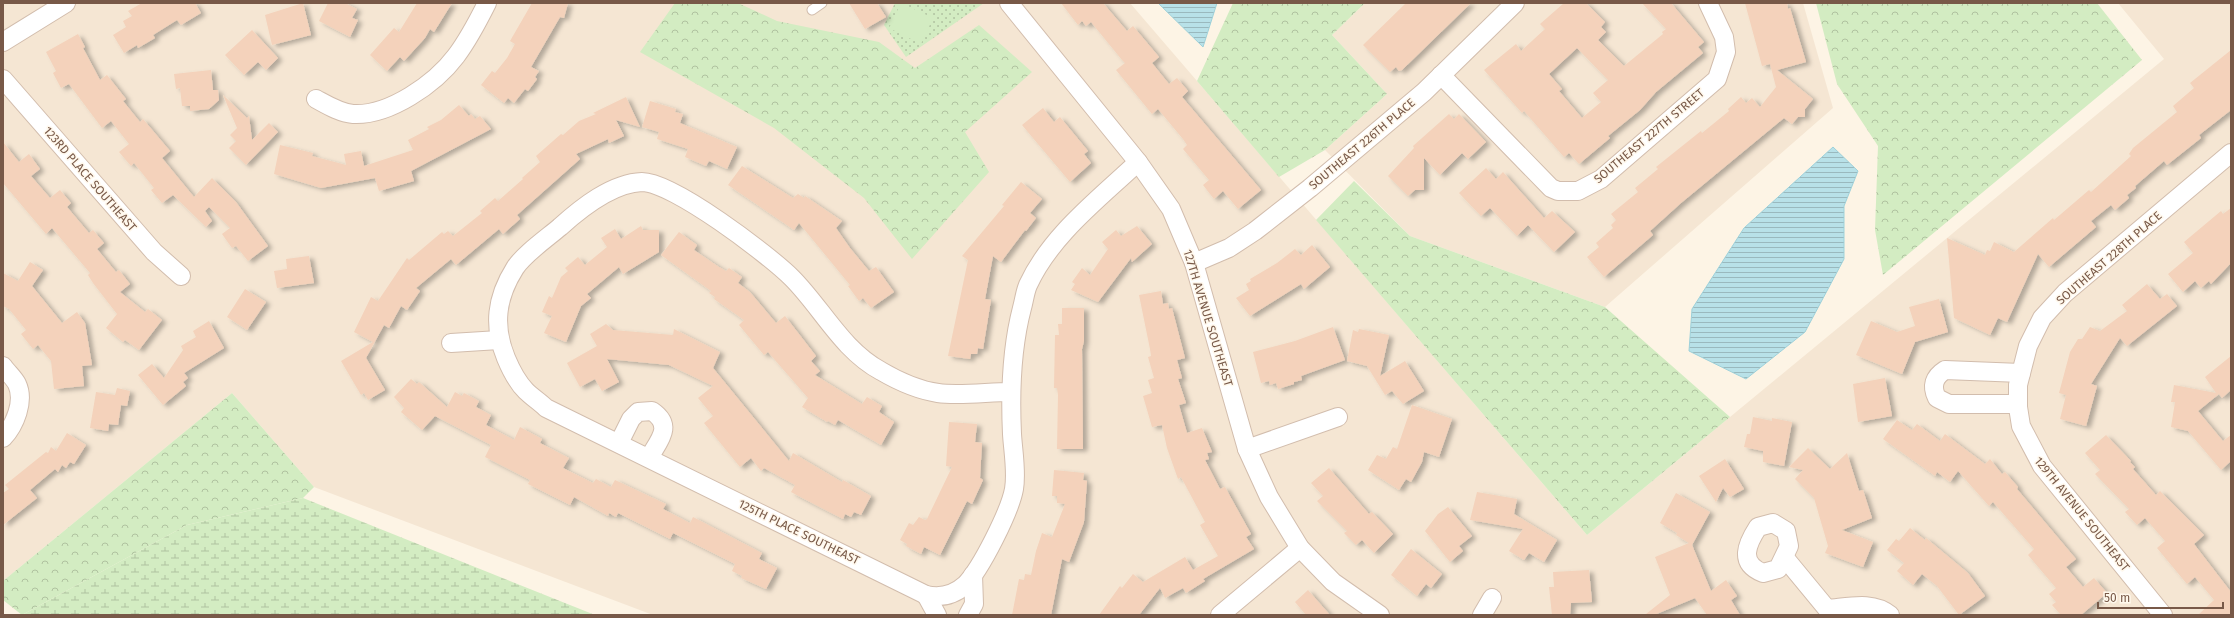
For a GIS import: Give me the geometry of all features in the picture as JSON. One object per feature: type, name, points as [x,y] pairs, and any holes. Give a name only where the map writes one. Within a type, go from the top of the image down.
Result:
[{"type":"street","points":[[3,42],[66,3]]},
{"type":"street","points":[[316,99],[337,110],[352,114],[371,113],[403,100],[427,85],[456,57],[478,22],[487,3]]},
{"type":"street","name":"127TH AVENUE SOUTHEAST","points":[[1009,3],[1138,162],[1171,209],[1194,263],[1247,449],[1269,497],[1300,548],[1333,582],[1380,615]]},
{"type":"street","name":"SOUTHEAST 226TH PLACE","points":[[1194,263],[1229,248],[1255,231],[1316,183],[1441,75],[1514,3]]},
{"type":"street","name":"SOUTHEAST 227TH STREET","points":[[1441,75],[1541,179],[1558,191],[1578,191],[1601,179],[1717,78],[1726,52],[1724,38],[1708,3]]},
{"type":"street","name":"123RD PLACE SOUTHEAST","points":[[3,79],[154,252],[181,276]]},
{"type":"street","name":"SOUTHEAST 228TH PLACE","points":[[2019,379],[2028,346],[2042,318],[2065,292],[2231,153]]},
{"type":"street","points":[[968,615],[974,604],[973,575],[1008,511],[1014,487],[1010,392],[1018,326],[1028,286],[1048,252],[1072,224],[1138,162]]},
{"type":"street","name":"125TH PLACE SOUTHEAST","points":[[973,575],[964,586],[951,594],[937,598],[926,595],[546,408],[525,390],[511,371],[498,340],[496,322],[503,292],[516,266],[580,209],[610,190],[643,182],[668,190],[692,203],[764,253],[792,278],[856,354],[880,371],[911,385],[938,393],[1010,392]]},
{"type":"street","points":[[451,343],[498,340]]},
{"type":"street","points":[[3,366],[17,384],[19,395],[18,412],[14,425],[3,438]]},
{"type":"street","points":[[2018,404],[1949,404],[1938,398],[1934,385],[1935,379],[1946,370],[2019,379]]},
{"type":"street","name":"129TH AVENUE SOUTHEAST","points":[[2019,379],[2018,404],[2021,426],[2042,466],[2163,615]]},
{"type":"street","points":[[619,443],[632,419],[638,412],[652,411],[663,421],[665,429],[649,458]]},
{"type":"street","points":[[1247,449],[1338,417]]},
{"type":"street","points":[[1220,615],[1300,548]]},
{"type":"street","points":[[1785,558],[1830,612],[1872,606],[1882,608],[1890,615]]},
{"type":"street","points":[[926,595],[937,615]]},
{"type":"street","points":[[1482,615],[1492,598]]},
{"type":"lane","points":[[812,10],[822,3]]},
{"type":"shaded area","points":[[3,3],[1130,3],[1587,535],[2164,59],[2118,3],[2231,3],[2231,615],[653,615],[314,487],[232,393],[3,581]]},
{"type":"shaded area","points":[[1365,3],[1803,3],[1833,108],[1605,307],[1410,236],[1325,150],[1387,94],[1332,35]]},
{"type":"green space","points":[[675,3],[738,3],[777,21],[879,42],[915,68],[979,25],[1032,72],[965,132],[989,172],[912,259],[864,198],[774,128],[640,52]]},
{"type":"green space","points":[[895,3],[984,3],[906,57],[884,25]]},
{"type":"green space","points":[[901,3],[933,18],[921,44],[889,28]]},
{"type":"green space","points":[[1233,3],[1365,3],[1332,35],[1387,94],[1325,150],[1279,177],[1197,81]]},
{"type":"green space","points":[[1816,3],[2097,3],[2142,60],[1883,275],[1875,230],[1878,146],[1837,84]]},
{"type":"green space","points":[[1354,181],[1410,236],[1605,307],[1730,417],[1587,535],[1316,220]]},
{"type":"green space","points":[[232,393],[314,487],[303,498],[187,525],[22,615],[3,600],[3,581]]},
{"type":"green space","points":[[303,498],[595,615],[22,615],[187,525]]},
{"type":"water","points":[[1158,3],[1217,3],[1203,47]]},
{"type":"water","points":[[1833,147],[1858,171],[1844,206],[1844,259],[1805,332],[1746,379],[1689,351],[1692,309],[1744,228]]},
{"type":"building","points":[[142,3],[195,3],[201,13],[181,25],[177,20],[153,35],[155,38],[138,48],[137,45],[124,53],[113,35],[126,27],[123,21],[132,16],[128,11]]},
{"type":"building","points":[[303,3],[311,35],[272,45],[265,15]]},
{"type":"building","points":[[328,3],[345,3],[357,9],[352,18],[358,20],[350,37],[319,21]]},
{"type":"building","points":[[417,3],[452,3],[434,32],[430,29],[425,38],[404,61],[400,57],[387,71],[370,55],[394,28],[399,32]]},
{"type":"building","points":[[532,3],[568,3],[564,18],[560,17],[531,67],[539,71],[535,77],[537,79],[528,91],[525,89],[514,103],[508,98],[504,103],[481,85],[492,71],[495,73],[507,58],[515,44],[510,41]]},
{"type":"building","points":[[849,3],[877,3],[886,17],[865,29]]},
{"type":"building","points":[[1061,3],[1103,3],[1127,31],[1133,26],[1159,57],[1152,63],[1169,84],[1177,78],[1188,91],[1182,97],[1261,190],[1238,209],[1223,191],[1214,199],[1203,185],[1209,180],[1183,149],[1187,145],[1183,139],[1158,109],[1152,114],[1116,70],[1125,63],[1091,22],[1086,26],[1082,21],[1078,25]]},
{"type":"building","points":[[1406,3],[1471,3],[1402,70],[1399,71],[1396,67],[1390,72],[1363,45]]},
{"type":"building","points":[[1564,3],[1586,3],[1605,22],[1601,27],[1606,32],[1598,40],[1624,66],[1663,34],[1662,32],[1666,29],[1642,3],[1671,3],[1704,42],[1698,47],[1703,53],[1656,92],[1640,110],[1608,136],[1610,138],[1579,164],[1569,153],[1564,157],[1524,111],[1522,113],[1484,70],[1516,44],[1521,51],[1545,29],[1540,24]],"holes":[[[1577,48],[1608,80],[1593,93],[1601,102],[1582,118],[1559,91],[1562,89],[1549,74]]]},
{"type":"building","points":[[1745,3],[1787,3],[1788,9],[1790,8],[1806,62],[1777,70],[1813,99],[1805,109],[1805,117],[1798,117],[1792,124],[1784,118],[1681,203],[1650,231],[1653,235],[1604,277],[1587,257],[1599,247],[1596,243],[1613,228],[1611,225],[1616,220],[1611,214],[1638,192],[1635,188],[1658,169],[1656,167],[1729,111],[1728,109],[1741,97],[1746,103],[1752,98],[1760,107],[1776,87],[1770,64],[1762,66]]},
{"type":"building","points":[[252,30],[278,58],[266,70],[258,62],[244,75],[225,55]]},
{"type":"building","points":[[78,34],[85,47],[83,48],[100,80],[107,75],[126,99],[123,101],[140,122],[143,119],[170,151],[162,158],[194,197],[212,178],[236,202],[268,246],[248,261],[236,246],[232,248],[222,234],[230,228],[209,207],[205,211],[212,221],[206,227],[173,195],[162,203],[151,190],[154,188],[134,163],[131,166],[119,152],[129,144],[111,121],[102,128],[69,84],[61,88],[53,73],[56,71],[46,52]]},
{"type":"building","points":[[2231,50],[2231,110],[2199,135],[2201,138],[2167,165],[2164,161],[2135,186],[2136,188],[2127,195],[2129,198],[2115,210],[2111,205],[2091,221],[2096,227],[2049,267],[2038,254],[2007,322],[1998,318],[1990,335],[1954,318],[1947,238],[1985,255],[1987,250],[1990,251],[1994,242],[2014,252],[2053,218],[2054,220],[2089,190],[2091,192],[2131,156],[2129,154],[2133,148],[2177,112],[2173,106],[2194,88],[2190,83]]},
{"type":"building","points":[[211,70],[213,90],[218,90],[219,100],[209,109],[190,111],[190,106],[182,106],[180,88],[176,89],[174,74]]},
{"type":"building","points":[[223,95],[247,118],[249,116],[252,140],[269,123],[278,132],[246,165],[229,148],[236,141],[230,135],[237,128]]},
{"type":"building","points":[[626,97],[640,127],[616,120],[624,136],[609,143],[608,139],[576,154],[580,159],[517,215],[520,219],[503,234],[499,229],[456,265],[451,259],[416,288],[420,291],[407,310],[401,306],[389,328],[384,325],[366,358],[385,390],[368,400],[364,393],[361,395],[341,361],[373,342],[354,332],[371,297],[378,301],[407,258],[409,260],[442,232],[444,234],[448,231],[453,236],[482,213],[480,211],[495,198],[498,201],[540,162],[536,156],[561,134],[563,135],[579,121],[596,114],[593,113]]},
{"type":"building","points":[[650,101],[676,109],[675,112],[683,114],[680,123],[737,147],[727,169],[709,161],[706,166],[685,157],[688,149],[657,139],[659,132],[642,127]]},
{"type":"building","points":[[459,105],[469,116],[471,114],[475,119],[480,116],[491,129],[411,171],[414,181],[379,191],[375,178],[321,188],[274,174],[280,145],[313,153],[312,156],[346,165],[344,154],[361,151],[364,166],[413,150],[408,140],[429,129],[427,127],[441,120]]},
{"type":"building","points":[[1043,108],[1054,122],[1060,117],[1088,151],[1084,154],[1091,163],[1070,182],[1022,125]]},
{"type":"building","points":[[1449,114],[1454,119],[1459,114],[1486,142],[1468,159],[1462,153],[1440,175],[1424,158],[1424,190],[1415,190],[1408,196],[1388,176],[1414,148],[1413,146]]},
{"type":"building","points":[[3,142],[19,162],[29,154],[40,169],[31,176],[50,198],[60,190],[71,203],[67,207],[89,233],[93,230],[104,243],[97,249],[116,272],[119,270],[130,284],[120,292],[145,312],[148,309],[162,320],[139,350],[125,340],[123,342],[106,328],[117,314],[93,283],[88,275],[90,273],[52,228],[46,234],[3,183]]},
{"type":"building","points":[[742,166],[793,198],[798,194],[804,198],[805,196],[842,221],[836,228],[850,248],[869,271],[876,267],[894,292],[871,308],[863,298],[859,301],[848,286],[850,285],[799,223],[794,230],[728,185]]},
{"type":"building","points":[[1486,168],[1496,179],[1503,172],[1544,218],[1552,211],[1575,232],[1554,252],[1528,225],[1517,236],[1490,208],[1481,216],[1459,193]]},
{"type":"building","points":[[1021,182],[1042,199],[1030,213],[1036,218],[1001,262],[993,256],[985,299],[991,300],[983,349],[978,348],[977,354],[971,354],[970,359],[948,356],[968,260],[962,256],[1004,206],[1002,205]]},
{"type":"building","points":[[2231,208],[2231,263],[2211,284],[2209,281],[2201,288],[2195,281],[2183,292],[2168,274],[2193,253],[2184,242],[2221,211],[2223,214]]},
{"type":"building","points":[[641,226],[643,230],[659,230],[659,252],[623,274],[619,267],[587,294],[591,298],[581,306],[566,342],[544,333],[552,316],[542,312],[549,296],[552,298],[561,277],[568,271],[565,268],[578,257],[585,265],[607,247],[601,238],[615,229],[621,239]]},
{"type":"building","points":[[1137,226],[1152,244],[1132,262],[1131,258],[1098,302],[1071,290],[1075,284],[1072,282],[1082,268],[1090,275],[1108,249],[1102,242],[1116,230],[1121,236]]},
{"type":"building","points":[[679,232],[697,245],[694,250],[726,271],[729,268],[742,277],[738,283],[750,292],[776,323],[785,316],[816,356],[811,361],[820,371],[815,375],[862,404],[867,397],[882,406],[879,412],[894,422],[881,445],[838,420],[835,425],[802,407],[808,398],[768,352],[764,355],[739,325],[744,320],[714,299],[715,297],[709,293],[711,291],[661,255]]},
{"type":"building","points":[[1312,245],[1330,267],[1304,289],[1301,284],[1250,316],[1236,298],[1249,290],[1246,284],[1251,281],[1250,279],[1277,263],[1295,249],[1301,255]]},
{"type":"building","points":[[309,256],[314,283],[277,288],[274,271],[287,269],[286,259]]},
{"type":"building","points":[[30,262],[43,270],[32,286],[62,323],[77,312],[85,323],[92,365],[82,366],[84,386],[54,389],[51,361],[38,345],[33,349],[21,334],[26,330],[9,309],[3,306],[3,273],[18,281]]},
{"type":"building","points":[[2147,284],[2160,299],[2167,294],[2177,306],[2127,346],[2120,338],[2091,384],[2097,386],[2086,426],[2060,419],[2066,395],[2059,393],[2070,352],[2078,339],[2082,339],[2090,327],[2100,331],[2127,311],[2122,305]]},
{"type":"building","points":[[245,289],[266,302],[247,330],[227,317]]},
{"type":"building","points":[[1161,291],[1163,304],[1168,303],[1169,309],[1172,308],[1185,358],[1177,360],[1182,378],[1178,379],[1186,403],[1179,405],[1187,433],[1202,428],[1212,452],[1207,453],[1209,459],[1205,460],[1220,489],[1225,487],[1251,534],[1246,537],[1254,549],[1203,579],[1205,581],[1186,593],[1183,588],[1165,598],[1160,588],[1139,615],[1099,615],[1120,586],[1122,588],[1133,574],[1143,582],[1185,557],[1193,570],[1218,556],[1200,525],[1205,522],[1181,477],[1178,479],[1167,448],[1162,425],[1152,427],[1143,396],[1152,393],[1148,380],[1154,378],[1148,357],[1151,356],[1150,349],[1139,295]]},
{"type":"building","points":[[1939,299],[1948,332],[1915,342],[1902,374],[1856,355],[1871,321],[1897,332],[1915,326],[1909,307]]},
{"type":"building","points":[[1062,308],[1084,308],[1084,341],[1082,349],[1083,449],[1057,449],[1058,395],[1057,388],[1054,388],[1055,335],[1059,335],[1058,324],[1062,324]]},
{"type":"building","points":[[209,321],[224,348],[184,373],[188,378],[183,382],[186,386],[163,405],[138,375],[152,364],[164,378],[183,350],[181,346],[196,337],[193,331]]},
{"type":"building","points":[[606,324],[613,330],[673,335],[674,329],[720,352],[713,368],[789,461],[793,453],[842,482],[843,480],[871,496],[861,515],[854,512],[851,517],[845,514],[843,519],[806,500],[791,492],[795,485],[764,468],[761,471],[751,458],[740,467],[704,423],[713,416],[698,398],[713,386],[669,365],[607,359],[619,382],[602,391],[595,379],[580,387],[567,363],[597,346],[590,334]]},
{"type":"building","points":[[1333,327],[1345,360],[1301,376],[1302,380],[1278,389],[1276,383],[1270,385],[1269,381],[1261,383],[1253,352],[1295,341]]},
{"type":"building","points":[[1359,329],[1389,335],[1380,376],[1405,361],[1424,391],[1403,404],[1392,391],[1385,395],[1367,366],[1347,361],[1353,330],[1358,332]]},
{"type":"building","points":[[2231,356],[2231,390],[2222,398],[2219,394],[2198,411],[2223,441],[2231,435],[2231,461],[2221,470],[2188,431],[2171,427],[2175,402],[2171,402],[2174,385],[2216,393],[2205,377]]},
{"type":"building","points":[[1885,378],[1892,416],[1858,422],[1853,384]]},
{"type":"building","points":[[411,379],[417,384],[419,382],[447,407],[455,392],[462,396],[464,393],[479,401],[476,407],[491,415],[486,425],[514,440],[520,427],[542,439],[540,443],[569,458],[563,468],[593,483],[596,479],[611,487],[615,480],[666,504],[663,509],[690,523],[693,517],[762,553],[759,559],[777,568],[766,589],[741,578],[742,576],[732,571],[735,564],[673,533],[670,539],[618,513],[616,517],[609,513],[608,516],[574,497],[570,505],[528,484],[530,480],[485,457],[491,445],[435,416],[422,430],[401,412],[404,408],[394,397]]},
{"type":"building","points":[[117,388],[130,391],[127,406],[121,405],[118,425],[109,424],[108,431],[90,428],[96,392],[115,395]]},
{"type":"building","points":[[1412,405],[1452,419],[1439,457],[1424,452],[1422,462],[1411,482],[1406,479],[1399,490],[1368,470],[1377,455],[1386,459],[1393,447],[1397,449]]},
{"type":"building","points":[[1753,417],[1772,421],[1772,418],[1792,422],[1784,466],[1763,462],[1763,451],[1744,447],[1747,434],[1750,434]]},
{"type":"building","points":[[1897,420],[1912,430],[1917,424],[1940,441],[1945,434],[1985,464],[1990,459],[2002,474],[2005,472],[2018,487],[2017,489],[2076,559],[2066,567],[2083,587],[2094,578],[2107,593],[2081,615],[2061,615],[2052,605],[2056,602],[2049,594],[2056,588],[2028,555],[2034,549],[1993,502],[1989,506],[1958,471],[1950,482],[1937,472],[1935,476],[1883,439]]},
{"type":"building","points":[[949,422],[977,424],[975,442],[982,443],[980,478],[983,480],[972,504],[967,501],[940,555],[924,547],[921,554],[906,546],[907,544],[900,540],[909,523],[913,525],[919,517],[925,520],[927,519],[952,467],[946,466]]},
{"type":"building","points":[[67,433],[86,445],[74,464],[70,462],[66,468],[62,465],[58,472],[55,469],[30,490],[37,498],[3,525],[3,493],[9,489],[5,485],[46,452],[48,453],[51,447],[56,451]]},
{"type":"building","points":[[2106,435],[2131,461],[2130,462],[2135,467],[2133,469],[2156,495],[2160,491],[2204,535],[2194,544],[2231,592],[2231,615],[2198,615],[2214,600],[2195,577],[2187,584],[2157,548],[2165,541],[2145,518],[2137,525],[2125,512],[2129,509],[2095,474],[2100,470],[2085,453]]},
{"type":"building","points":[[1808,448],[1830,469],[1847,453],[1859,491],[1863,490],[1872,518],[1842,530],[1873,542],[1863,567],[1825,553],[1828,546],[1814,498],[1795,479],[1803,470],[1789,467]]},
{"type":"building","points":[[1725,459],[1744,489],[1730,497],[1723,488],[1716,502],[1699,476]]},
{"type":"building","points":[[1329,468],[1369,514],[1372,512],[1393,534],[1374,553],[1362,540],[1356,545],[1344,533],[1347,531],[1317,501],[1323,496],[1311,483]]},
{"type":"building","points":[[1054,470],[1084,473],[1083,480],[1087,481],[1084,522],[1069,562],[1062,559],[1051,615],[1012,615],[1019,579],[1024,580],[1025,574],[1031,575],[1036,551],[1042,533],[1052,537],[1065,504],[1057,503],[1057,496],[1052,496]]},
{"type":"building","points":[[1477,492],[1517,499],[1514,514],[1557,540],[1544,562],[1529,553],[1524,560],[1509,551],[1523,529],[1470,520]]},
{"type":"building","points":[[1676,493],[1710,512],[1692,545],[1711,591],[1726,580],[1737,596],[1731,600],[1740,615],[1707,615],[1695,598],[1654,615],[1646,614],[1670,595],[1655,557],[1689,543],[1676,535],[1677,533],[1660,523]]},
{"type":"building","points":[[1448,507],[1472,536],[1459,546],[1463,551],[1450,562],[1425,531],[1438,514]]},
{"type":"building","points":[[1910,528],[1925,540],[1926,538],[1968,573],[1985,596],[1959,615],[1937,586],[1922,574],[1913,585],[1897,571],[1904,563],[1887,550],[1896,539],[1899,541]]},
{"type":"building","points":[[1411,549],[1442,574],[1431,588],[1426,584],[1417,596],[1391,575]]},
{"type":"building","points":[[1589,570],[1592,602],[1571,603],[1570,615],[1552,615],[1549,587],[1554,587],[1553,572]]},
{"type":"building","points":[[1308,590],[1330,615],[1306,615],[1295,602]]}]
